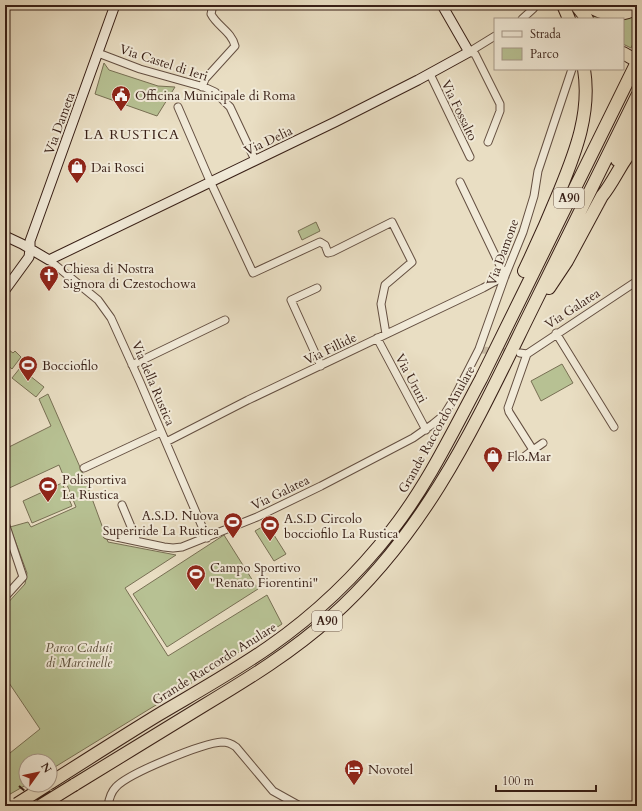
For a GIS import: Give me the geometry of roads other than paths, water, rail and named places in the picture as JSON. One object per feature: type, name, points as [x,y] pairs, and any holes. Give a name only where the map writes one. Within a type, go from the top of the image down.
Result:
[{"type":"highway","points":[[562,5],[568,18]]},
{"type":"highway","points":[[584,11],[623,14],[637,8]]},
{"type":"highway","points":[[624,54],[637,61]]},
{"type":"highway","name":"Grande Raccordo Anulare","points":[[58,778],[270,646],[305,619],[342,586],[360,568],[392,530],[423,486],[453,432],[503,334],[637,61]]},
{"type":"highway","points":[[503,334],[504,319],[507,308],[553,206],[579,141],[586,101],[584,70]]},
{"type":"highway","name":"A90","points":[[40,806],[273,663],[315,631],[361,589],[382,566],[407,535],[442,483],[480,415],[637,96]]},
{"type":"highway","points":[[602,196],[605,185],[637,121]]},
{"type":"highway","points":[[522,329],[567,261],[602,196],[637,144]]},
{"type":"highway","points":[[15,805],[34,793]]},
{"type":"street","name":"Via Dameta","points":[[5,290],[28,257],[30,241],[115,5]]},
{"type":"street","points":[[202,87],[205,79],[235,46],[230,36],[213,18],[211,14],[213,5]]},
{"type":"street","points":[[442,5],[469,52],[474,54],[500,104],[500,111],[488,142]]},
{"type":"street","points":[[523,18],[536,5]]},
{"type":"street","name":"Via Delia","points":[[49,260],[335,122],[430,74],[494,37]]},
{"type":"street","name":"Via Castel di Ieri","points":[[98,53],[140,69],[202,87],[218,94],[230,107],[255,160]]},
{"type":"street","name":"Via Damone","points":[[426,430],[444,416],[480,349],[505,276],[523,232],[534,196],[538,172],[572,70]]},
{"type":"street","name":"Via Fossalto","points":[[430,74],[470,157]]},
{"type":"street","points":[[178,106],[210,181],[253,273],[320,242],[324,245],[328,253],[332,252],[392,222],[412,262],[385,285],[381,304],[386,334]]},
{"type":"street","points":[[460,182],[505,276]]},
{"type":"street","points":[[5,236],[19,242],[49,260]]},
{"type":"street","name":"Via della Rustica","points":[[49,260],[102,304],[115,326],[207,538]]},
{"type":"street","name":"Via Fillide","points":[[166,442],[505,276]]},
{"type":"street","name":"Via Galatea","points":[[533,450],[508,410],[524,353],[637,281]]},
{"type":"street","points":[[316,288],[291,300],[321,366]]},
{"type":"street","points":[[132,365],[225,320]]},
{"type":"street","points":[[556,333],[614,427]]},
{"type":"street","name":"Via Ururi","points":[[377,338],[426,430]]},
{"type":"street","name":"Via Galatea","points":[[107,535],[176,548],[207,538],[271,510],[400,445],[426,430]]},
{"type":"street","points":[[84,468],[161,432]]},
{"type":"street","points":[[525,456],[543,443]]},
{"type":"street","points":[[122,505],[137,541]]},
{"type":"street","points":[[5,523],[24,577],[5,597]]},
{"type":"street","points":[[108,806],[110,797],[116,787],[133,775],[197,747],[212,743],[224,742],[236,747],[273,791],[300,806]]},
{"type":"tunnel","points":[[482,350],[512,352]]},
{"type":"railway","points":[[27,793],[42,806]]},
{"type":"railway","points":[[44,793],[59,806]]},
{"type":"place","name":"Officina Municipale di Roma","points":[[121,112]]},
{"type":"place","name":"Dai Rosci","points":[[77,184]]},
{"type":"place","name":"Chiesa di Nostra Signora di Czestochowa","points":[[49,292]]},
{"type":"place","name":"Bocciofilo","points":[[28,382]]},
{"type":"place","name":"Flo.Mar","points":[[493,473]]},
{"type":"place","name":"Polisportiva La Rustica","points":[[48,503]]},
{"type":"place","name":"A.S.D. Nuova Superiride La Rustica","points":[[233,539]]},
{"type":"place","name":"A.S.D Circolo bocciofilo La Rustica","points":[[270,542]]},
{"type":"place","name":"Campo Sportivo \"Renato Fiorentini\"","points":[[196,591]]},
{"type":"place","name":"Novotel","points":[[354,786]]},
{"type":"district","name":"LA RUSTICA","points":[[132,134]]},
{"type":"park label","name":"Parco Caduti di Marcinelle","points":[[79,654]]}]
